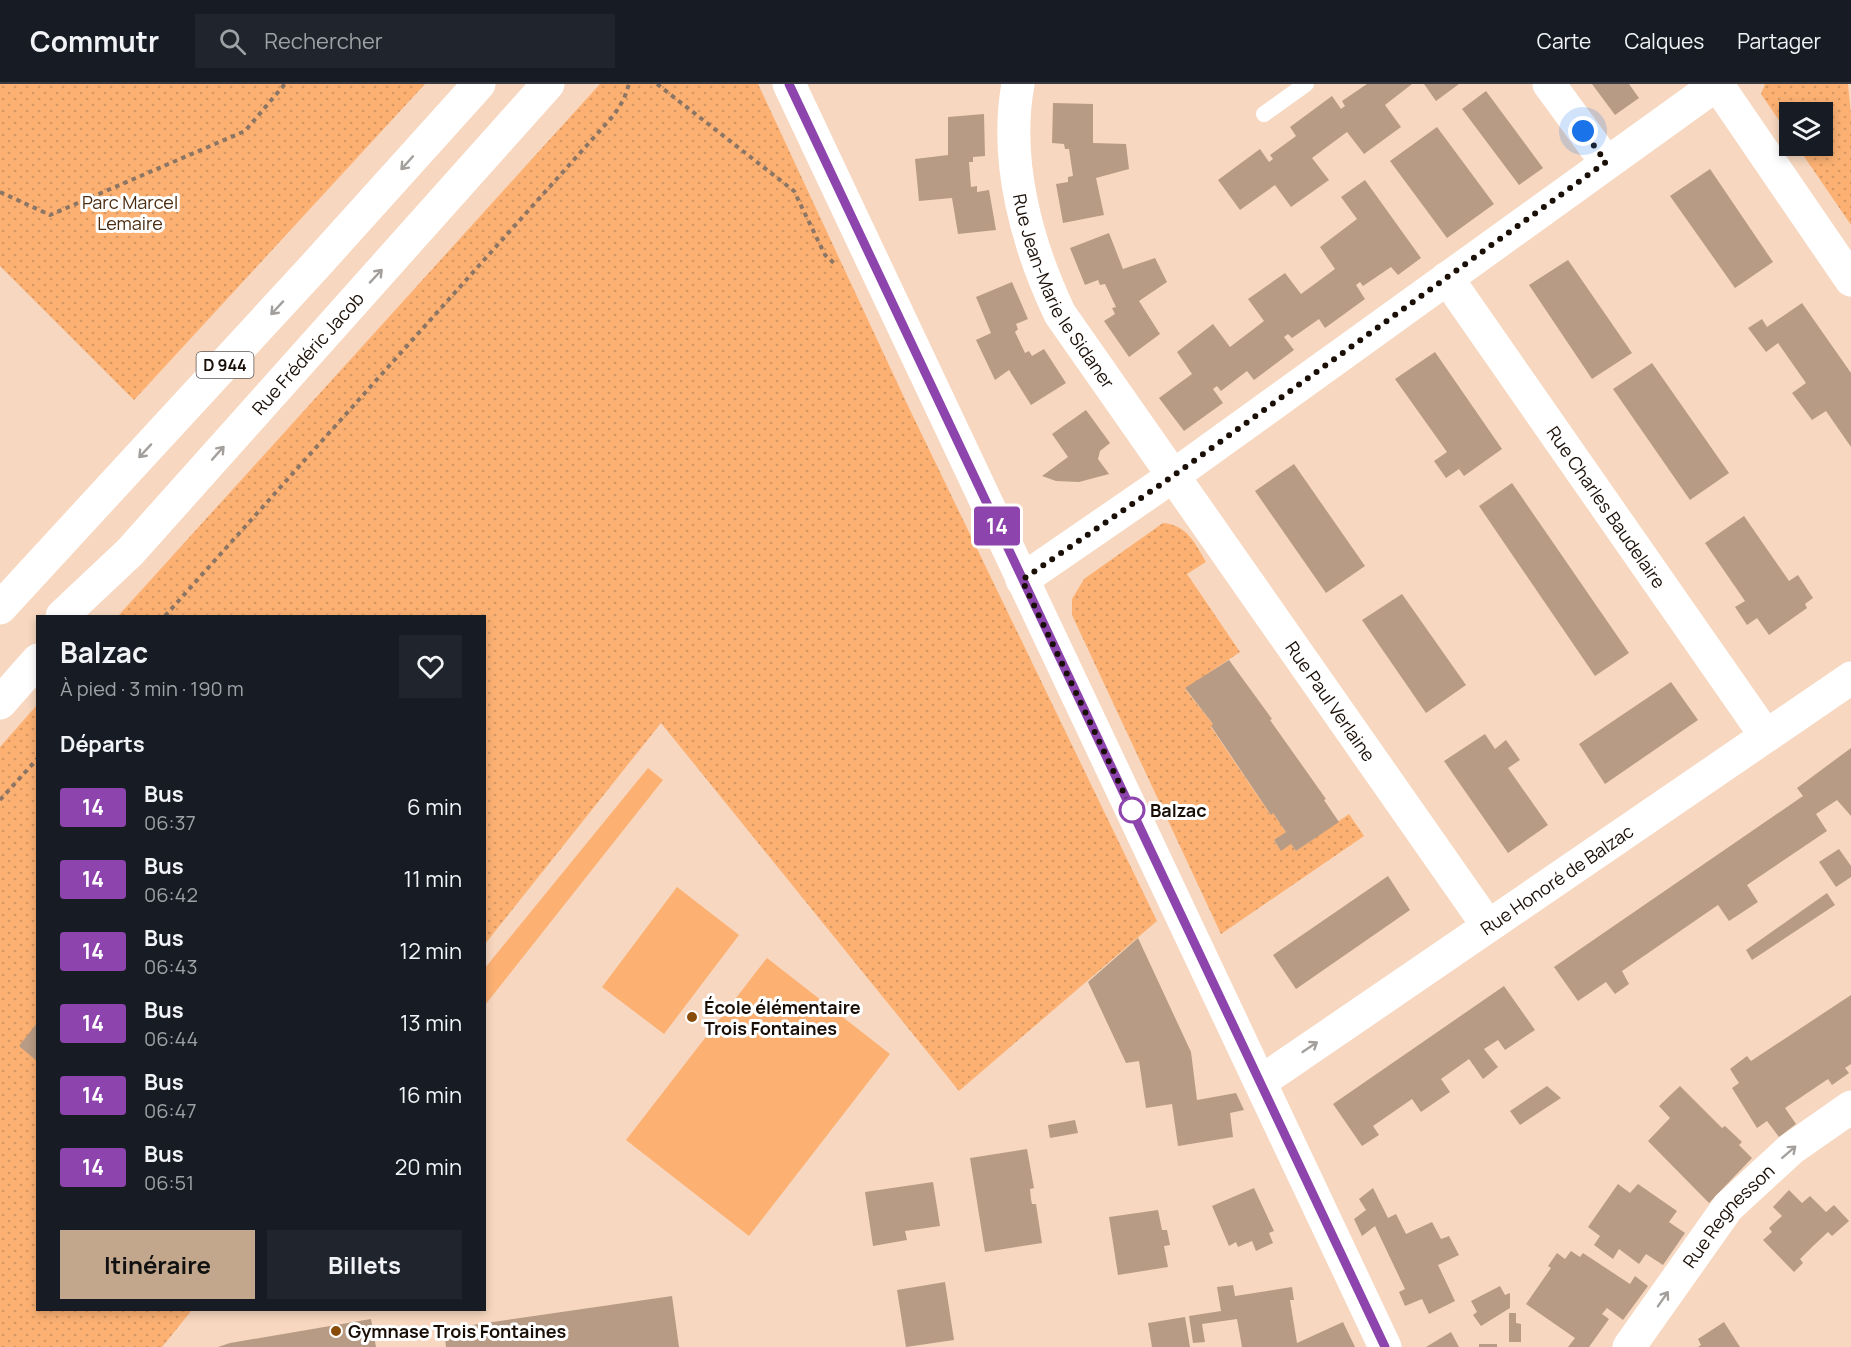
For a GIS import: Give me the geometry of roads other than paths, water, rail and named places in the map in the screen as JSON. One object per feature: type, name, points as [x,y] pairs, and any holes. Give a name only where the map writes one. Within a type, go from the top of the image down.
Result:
[{"type":"main road","name":"D 944","points":[[0,608],[315,267],[479,84]]},
{"type":"main road","name":"Rue Frédéric Jacob","points":[[63,615],[130,552],[487,155],[548,84]]},
{"type":"main road","points":[[487,155],[565,84]]},
{"type":"main road","points":[[789,84],[1022,580],[1262,1081],[1385,1347]]},
{"type":"main road","name":"Rue Jean-Marie le Sidaner","points":[[1018,84],[1016,154],[1021,199],[1043,279],[1060,314],[1079,344],[1173,476]]},
{"type":"main road","points":[[1549,84],[1606,162]]},
{"type":"main road","points":[[1022,580],[1173,476],[1717,84],[1851,280]]},
{"type":"main road","name":"Rue Charles Baudelaire","points":[[1447,278],[1766,736]]},
{"type":"main road","name":"Rue Paul Verlaine","points":[[1173,476],[1488,926]]},
{"type":"main road","points":[[76,615],[130,552]]},
{"type":"main road","points":[[0,675],[36,642]]},
{"type":"main road","points":[[0,703],[36,662]]},
{"type":"main road","name":"Rue Honoré de Balzac","points":[[1262,1081],[1851,678]]},
{"type":"main road","name":"Rue Regnesson","points":[[1629,1347],[1728,1207],[1791,1149],[1851,1107]]},
{"type":"lane","points":[[1264,114],[1306,84]]},
{"type":"place","name":"Balzac","points":[[1132,810]]},
{"type":"place","name":"École élémentaire Trois Fontaines","points":[[692,1017]]},
{"type":"place","name":"Gymnase Trois Fontaines","points":[[336,1331]]},
{"type":"park label","name":"Parc Marcel Lemaire","points":[[130,212]]}]
